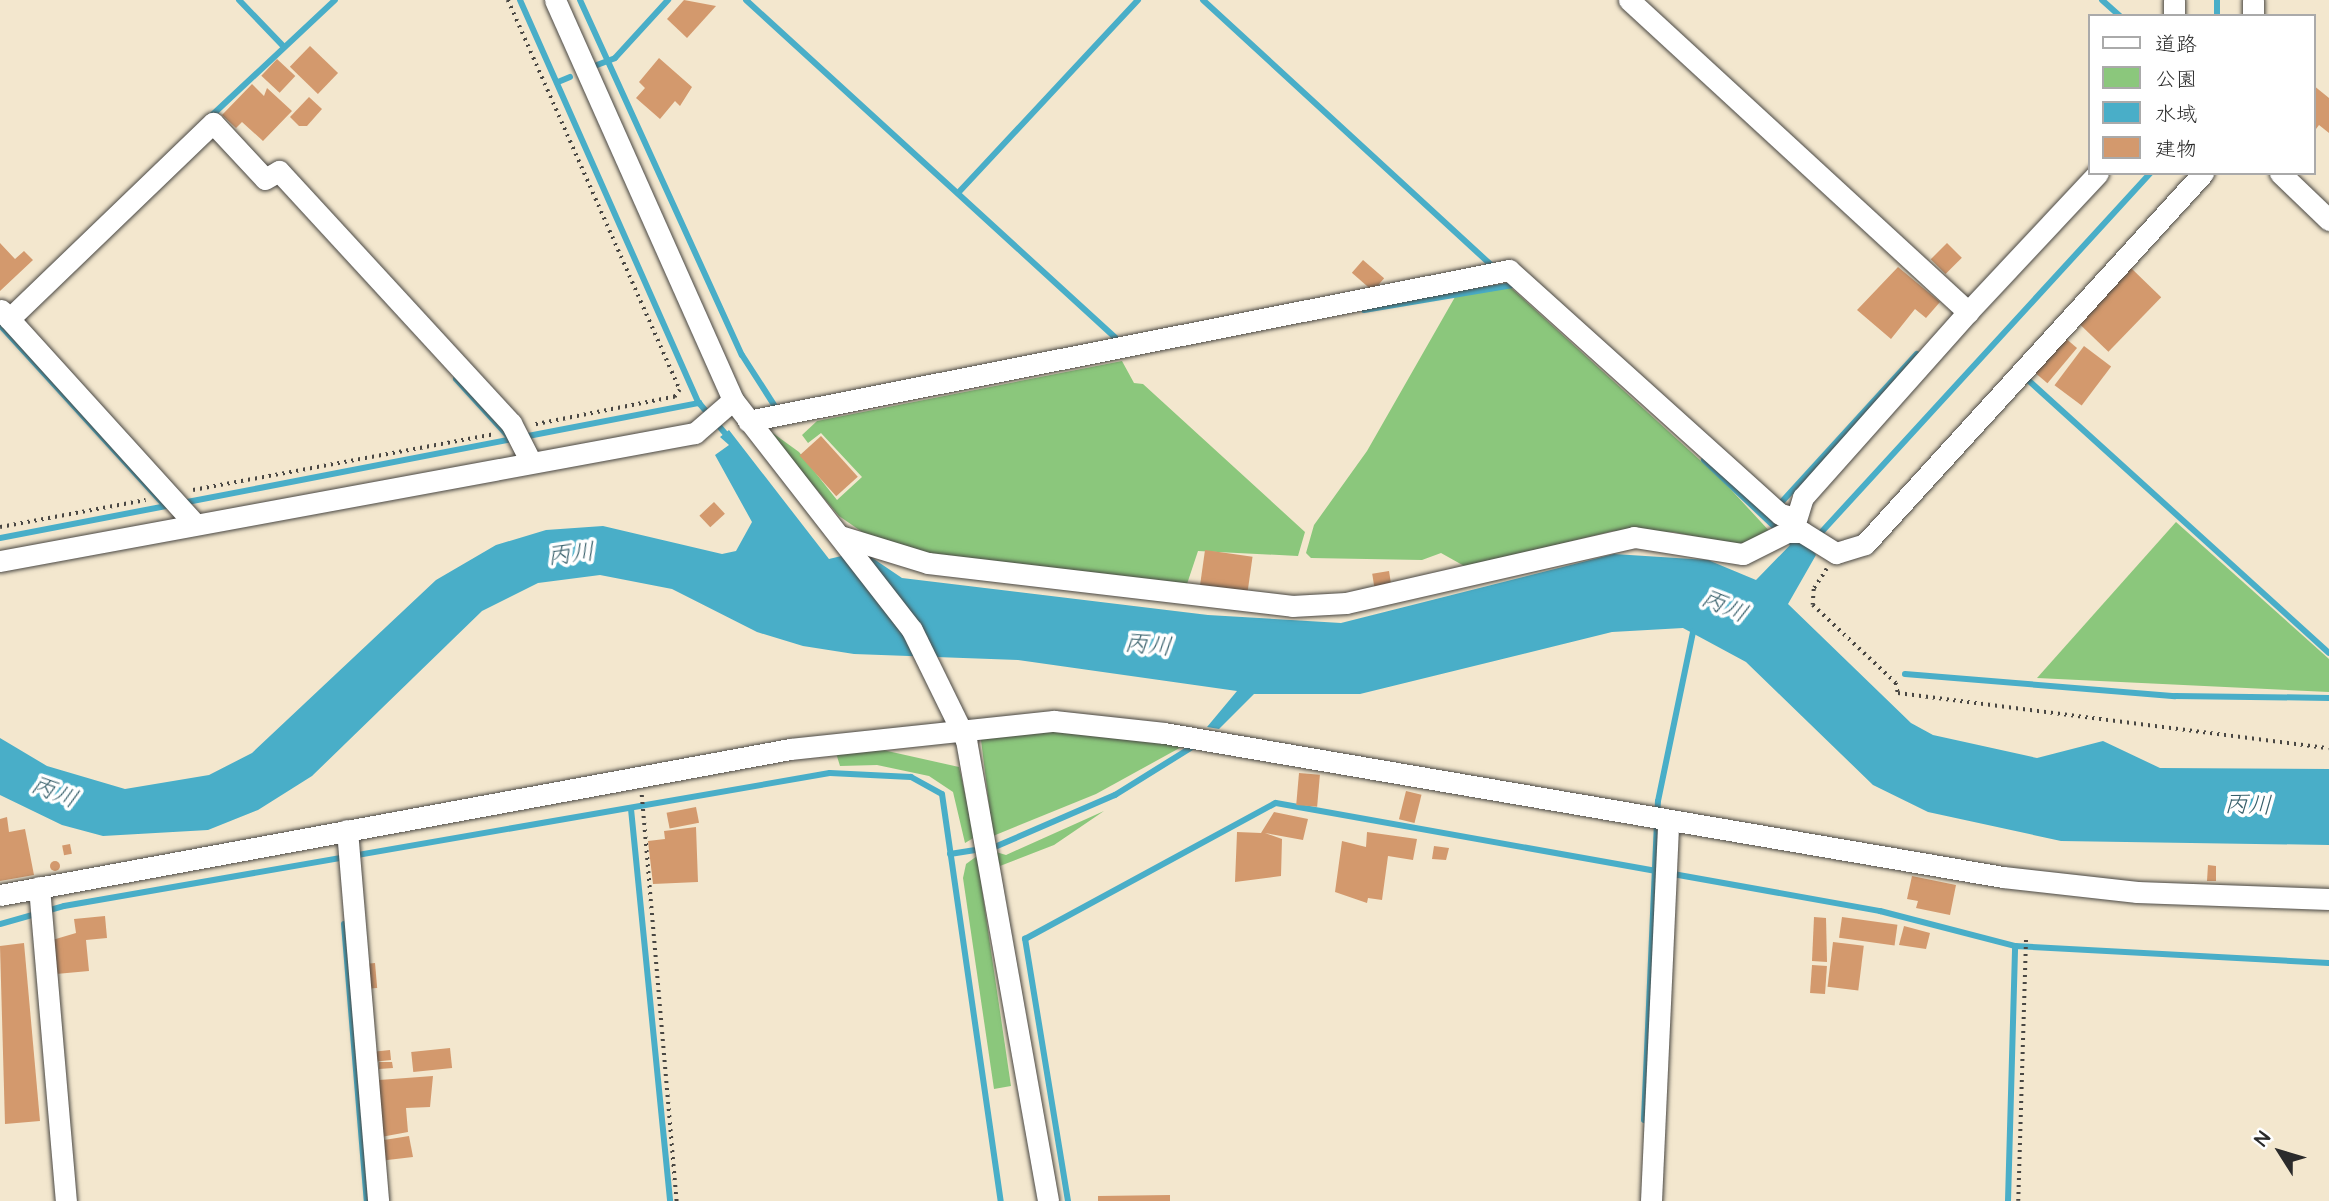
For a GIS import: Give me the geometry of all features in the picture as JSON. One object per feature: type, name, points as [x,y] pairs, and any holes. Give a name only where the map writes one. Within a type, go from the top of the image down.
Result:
[{"type":"street","points":[[555,0],[720,414]]},
{"type":"street","points":[[1629,0],[1963,308]]},
{"type":"street","points":[[189,517],[162,496],[4,315],[213,123],[271,175],[279,171],[517,440]]},
{"type":"street","points":[[846,543],[928,562],[1292,606],[1346,603],[1615,539],[1680,540],[1743,554],[1798,530],[1815,482],[1963,308],[2096,175]]},
{"type":"street","points":[[0,561],[517,440],[593,454],[720,414],[748,421],[780,412],[1500,273],[1798,530],[1865,544],[2201,175]]},
{"type":"street","points":[[2282,175],[2329,220]]},
{"type":"street","points":[[748,421],[912,629],[958,722],[1048,1201]]},
{"type":"street","points":[[0,895],[40,904],[348,837],[790,750],[958,722],[1094,722],[2049,883],[2329,900]]},
{"type":"street","points":[[1651,1201],[1665,876],[1661,819]]},
{"type":"street","points":[[348,837],[378,1201]]},
{"type":"street","points":[[40,904],[65,1201]]},
{"type":"path","points":[[0,527],[162,496],[517,440],[675,397],[680,390],[509,0]]},
{"type":"path","points":[[1798,530],[1814,589],[1813,605],[1896,683],[1898,693],[2329,748]]},
{"type":"path","points":[[643,800],[677,1201]]},
{"type":"path","points":[[2018,1201],[2026,938]]},
{"type":"green space","points":[[1509,286],[1723,481],[1773,535],[1736,545],[1673,532],[1613,531],[1466,567],[1441,553],[1422,560],[1311,558],[1306,553],[1314,525],[1367,451],[1455,297]]},
{"type":"green space","points":[[1122,361],[1134,383],[1143,384],[1305,532],[1298,556],[1198,551],[1187,584],[937,556],[868,536],[839,516],[763,426],[799,452],[837,500],[862,477],[821,433],[808,443],[802,435],[817,421]]},
{"type":"green space","points":[[2176,522],[2329,659],[2329,692],[2037,678]]},
{"type":"green space","points":[[1094,730],[1185,745],[1096,794],[993,836],[981,740],[989,734]]},
{"type":"green space","points":[[865,746],[959,767],[975,837],[965,843],[953,792],[929,776],[877,765],[840,766],[836,753]]},
{"type":"green space","points":[[1104,811],[1054,845],[1000,866],[996,852],[1006,855]]},
{"type":"green space","points":[[977,856],[1011,1086],[994,1089],[963,878],[966,864]]},
{"type":"water","name":"丙川","points":[[729,430],[829,559],[862,551],[902,578],[1208,615],[1341,623],[1614,554],[1708,560],[1756,580],[1794,541],[1807,542],[1816,555],[1788,604],[1911,723],[1933,735],[2037,758],[2103,741],[2160,768],[2329,769],[2329,845],[2061,841],[1928,812],[1873,785],[1746,662],[1683,628],[1612,632],[1360,694],[1254,694],[1219,729],[1207,727],[1237,691],[1018,660],[854,654],[803,646],[757,632],[672,589],[600,575],[538,583],[482,611],[312,776],[258,810],[208,830],[103,836],[62,825],[0,795],[0,738],[47,766],[125,789],[209,775],[252,753],[436,580],[496,545],[546,530],[603,526],[722,554],[736,551],[752,522],[715,455],[729,445],[720,437]]},
{"type":"building","points":[[684,0],[716,6],[687,38],[667,19]]},
{"type":"building","points":[[310,46],[338,73],[318,94],[290,67]]},
{"type":"building","points":[[659,58],[692,87],[680,106],[675,101],[660,119],[636,98],[645,88],[639,82]]},
{"type":"building","points":[[277,59],[295,76],[280,93],[261,76]]},
{"type":"building","points":[[252,84],[264,96],[267,88],[292,111],[263,141],[242,122],[236,128],[222,115]]},
{"type":"building","points":[[2315,87],[2329,98],[2329,133],[2319,125],[2315,130]]},
{"type":"building","points":[[309,97],[322,109],[307,126],[299,126],[290,117]]},
{"type":"building","points":[[0,243],[15,259],[24,251],[33,260],[0,291]]},
{"type":"building","points":[[1947,243],[1962,258],[1946,274],[1931,259]]},
{"type":"building","points":[[1363,260],[1384,278],[1373,291],[1352,273]]},
{"type":"building","points":[[1898,267],[1940,302],[1926,318],[1915,309],[1891,339],[1857,310]]},
{"type":"building","points":[[2131,268],[2161,297],[2108,352],[2078,323]]},
{"type":"building","points":[[2064,337],[2077,348],[2047,383],[2034,372]]},
{"type":"building","points":[[2084,346],[2111,366],[2082,406],[2055,385]]},
{"type":"building","points":[[821,436],[858,477],[836,496],[799,455]]},
{"type":"building","points":[[714,502],[725,514],[710,527],[699,516]]},
{"type":"building","points":[[1205,550],[1253,557],[1248,592],[1200,586]]},
{"type":"building","points":[[1389,571],[1391,584],[1374,586],[1372,574]]},
{"type":"building","points":[[1299,773],[1320,775],[1317,807],[1296,805]]},
{"type":"building","points":[[1406,791],[1422,795],[1415,823],[1399,819]]},
{"type":"building","points":[[696,807],[699,823],[670,828],[667,813]]},
{"type":"building","points":[[1274,812],[1308,819],[1303,840],[1265,833],[1282,839],[1281,876],[1235,882],[1237,832],[1261,833]]},
{"type":"building","points":[[7,817],[9,832],[25,829],[34,875],[0,881],[0,819]]},
{"type":"building","points":[[696,827],[698,882],[653,884],[648,841],[665,839],[664,831]]},
{"type":"building","points":[[1367,832],[1417,839],[1413,860],[1388,856],[1382,900],[1368,898],[1367,903],[1335,892],[1342,841],[1366,847]]},
{"type":"building","points":[[70,844],[72,854],[64,855],[62,846]]},
{"type":"building","points":[[1434,846],[1449,848],[1446,860],[1432,859]]},
{"type":"building","points":[[55,861],[59,862],[59,870],[55,871],[51,870],[50,866],[51,862]]},
{"type":"building","points":[[2208,865],[2216,866],[2216,881],[2207,881]]},
{"type":"building","points":[[1912,876],[1956,885],[1950,915],[1916,908],[1918,901],[1907,899]]},
{"type":"building","points":[[105,916],[107,938],[86,940],[89,971],[56,974],[49,941],[76,933],[74,919]]},
{"type":"building","points":[[1814,917],[1826,918],[1827,962],[1812,961]]},
{"type":"building","points":[[1842,917],[1897,925],[1895,946],[1839,938]]},
{"type":"building","points":[[1904,926],[1930,933],[1926,949],[1899,945]]},
{"type":"building","points":[[1833,942],[1864,946],[1858,990],[1828,987]]},
{"type":"building","points":[[24,943],[40,1121],[5,1124],[0,946]]},
{"type":"building","points":[[375,963],[377,988],[366,989],[364,964]]},
{"type":"building","points":[[1812,965],[1827,966],[1825,994],[1810,993]]},
{"type":"building","points":[[450,1048],[452,1068],[413,1072],[411,1052]]},
{"type":"building","points":[[390,1050],[391,1060],[372,1062],[371,1052]]},
{"type":"building","points":[[379,1062],[392,1062],[393,1068],[379,1069]]},
{"type":"building","points":[[433,1076],[430,1107],[406,1108],[408,1132],[381,1137],[379,1080]]},
{"type":"building","points":[[409,1136],[413,1157],[379,1161],[378,1141]]},
{"type":"building","points":[[1170,1195],[1170,1201],[1098,1201],[1098,1196]]},
{"type":"waterway","points":[[239,0],[284,47]]},
{"type":"waterway","points":[[210,117],[335,0]]},
{"type":"waterway","points":[[520,0],[699,403],[730,439]]},
{"type":"waterway","points":[[580,0],[742,355],[778,411]]},
{"type":"waterway","points":[[597,65],[615,58],[668,0]]},
{"type":"waterway","points":[[746,0],[1119,341]]},
{"type":"waterway","points":[[958,193],[1138,0]]},
{"type":"waterway","points":[[1203,0],[1496,269]]},
{"type":"waterway","points":[[2102,0],[2118,14]]},
{"type":"waterway","points":[[2217,0],[2217,14]]},
{"type":"waterway","points":[[558,82],[570,77]]},
{"type":"waterway","points":[[1816,538],[2149,175]]},
{"type":"waterway","points":[[1364,310],[1513,285]]},
{"type":"waterway","points":[[0,325],[165,506]]},
{"type":"waterway","points":[[1778,506],[1917,354]]},
{"type":"waterway","points":[[456,379],[508,436]]},
{"type":"waterway","points":[[2028,380],[2329,653]]},
{"type":"waterway","points":[[182,503],[699,403]]},
{"type":"waterway","points":[[1704,460],[1798,549]]},
{"type":"waterway","points":[[0,538],[172,505]]},
{"type":"waterway","points":[[1644,1120],[1658,801],[1693,632]]},
{"type":"waterway","points":[[1905,674],[2175,696],[2329,698]]},
{"type":"waterway","points":[[997,846],[1115,795],[1197,744]]},
{"type":"waterway","points":[[0,924],[64,906],[830,773],[911,777],[942,794],[1001,1201]]},
{"type":"waterway","points":[[1068,1201],[1025,939],[1276,803],[1880,911],[2015,946],[2329,963]]},
{"type":"waterway","points":[[631,809],[670,1201]]},
{"type":"waterway","points":[[950,854],[974,850]]},
{"type":"waterway","points":[[344,924],[367,1201]]},
{"type":"waterway","points":[[2008,1201],[2015,946]]}]
